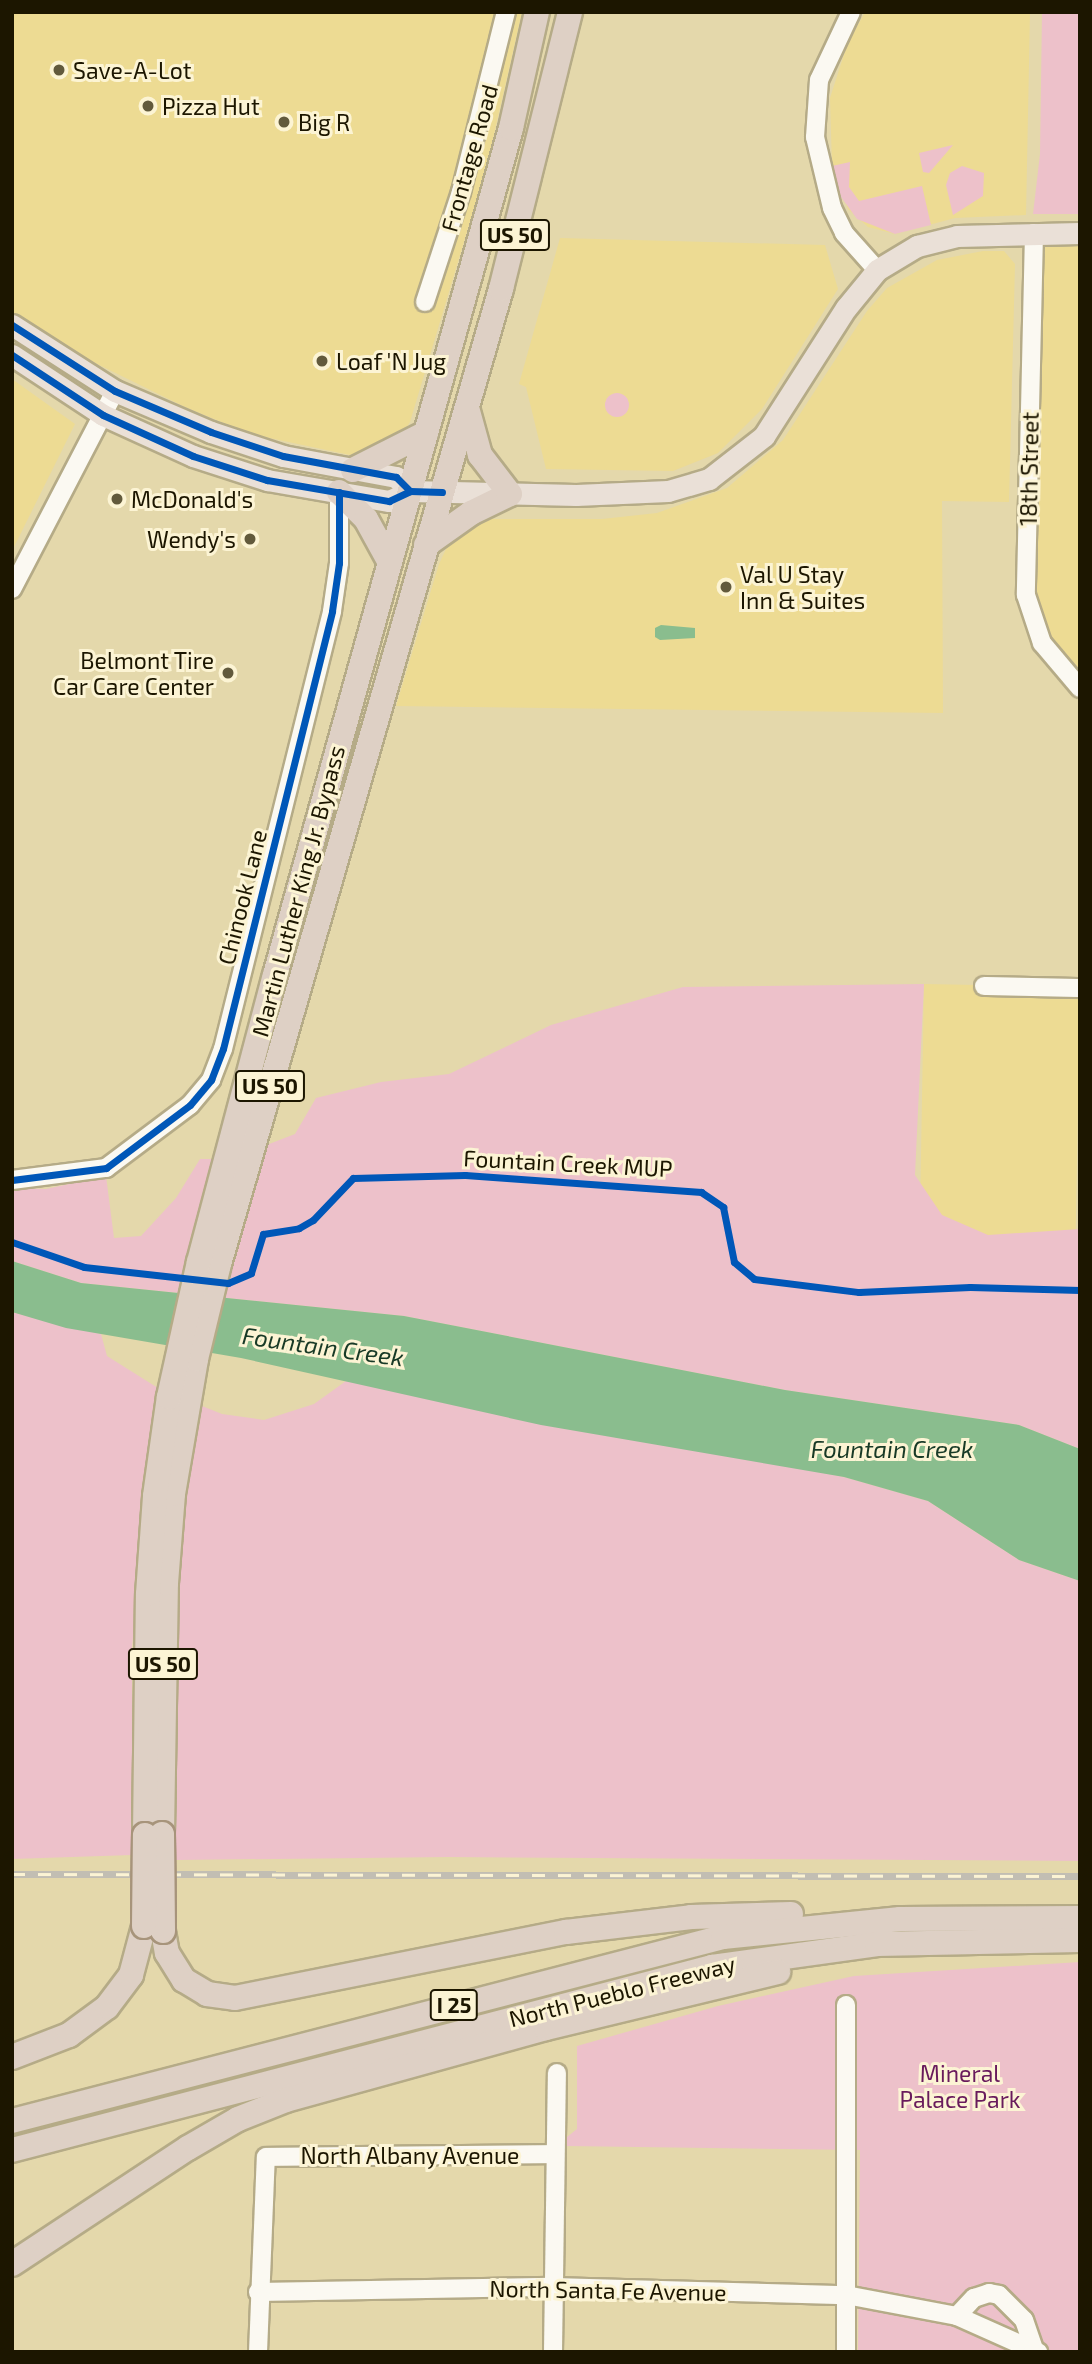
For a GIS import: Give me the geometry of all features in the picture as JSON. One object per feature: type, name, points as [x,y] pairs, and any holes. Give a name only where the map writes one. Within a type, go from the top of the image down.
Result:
[{"type":"highway","name":"Martin Luther King Jr. Bypass","points":[[12,2057],[90,2022],[119,1993],[138,1952],[153,1928],[153,1835],[163,1661],[164,1495],[196,1359],[209,1263],[388,561],[511,128],[537,12]]},
{"type":"highway","name":"Martin Luther King Jr. Bypass","points":[[209,1263],[467,407],[546,123],[570,12]]},
{"type":"highway","points":[[426,545],[471,513],[510,494],[480,455],[467,407]]},
{"type":"highway","points":[[353,470],[426,433]]},
{"type":"highway","points":[[339,492],[366,519],[388,561]]},
{"type":"highway","points":[[153,1928],[184,1980],[207,1994],[235,1998],[566,1932],[637,1922],[732,1914],[901,1919]]},
{"type":"highway","name":"North Pueblo Freeway","points":[[12,2121],[667,1949],[786,1927],[901,1919],[1080,1918]]},
{"type":"highway","name":"North Pueblo Freeway","points":[[12,2150],[699,1970],[877,1944],[1080,1940]]},
{"type":"highway","points":[[12,2264],[188,2148],[238,2119],[286,2100],[546,2028],[761,1975],[820,1966],[877,1944]]},
{"type":"main road","points":[[12,355],[103,415],[193,456],[267,480],[389,501],[410,491],[630,494],[668,491],[709,479],[764,436],[846,308],[877,270],[917,246],[957,236],[1080,233]]},
{"type":"main road","points":[[12,325],[115,391],[255,448],[396,477],[410,491]]},
{"type":"street","name":"Frontage Road","points":[[425,302],[461,192],[506,12]]},
{"type":"street","points":[[851,12],[819,80],[815,137],[832,208],[844,233],[877,270]]},
{"type":"street","name":"18th Street","points":[[1034,233],[1026,595],[1042,643],[1080,688]]},
{"type":"street","points":[[12,589],[115,391]]},
{"type":"street","name":"Chinook Lane","points":[[12,1181],[106,1168],[190,1105],[211,1080],[223,1049],[332,611],[339,492]]},
{"type":"street","points":[[984,986],[1080,988]]},
{"type":"street","points":[[846,2005],[851,2295],[846,2352]]},
{"type":"street","points":[[553,2352],[557,2073]]},
{"type":"street","name":"North Albany Avenue","points":[[258,2292],[266,2157],[554,2154]]},
{"type":"street","name":"North Santa Fe Avenue","points":[[258,2292],[553,2287],[851,2295],[957,2316],[1036,2351]]},
{"type":"street","points":[[258,2292],[258,2352]]},
{"type":"street","name":"North Santa Fe Avenue","points":[[957,2316],[974,2298],[989,2292],[999,2295],[1024,2320],[1036,2351]]},
{"type":"shaded area","points":[[12,12],[522,12],[487,165],[410,422],[398,441],[350,455],[251,434],[187,408],[91,361],[12,314]]},
{"type":"shaded area","points":[[865,12],[1030,12],[1026,215],[955,218],[895,234],[868,227],[848,209],[832,166],[830,98],[847,45]]},
{"type":"shaded area","points":[[1034,233],[1080,233],[1080,688],[1042,643],[1026,595]]},
{"type":"shaded area","points":[[560,238],[825,245],[838,289],[762,409],[718,453],[673,471],[546,469],[526,387],[519,384]]},
{"type":"shaded area","points":[[983,251],[1004,251],[1015,264],[1009,502],[942,501],[943,713],[396,706],[439,564],[452,536],[488,519],[602,519],[657,513],[727,488],[783,440],[867,311],[887,288],[937,260]]},
{"type":"shaded area","points":[[12,379],[75,424],[12,551]]},
{"type":"shaded area","points":[[924,984],[1080,987],[1075,1266],[919,1263]]},
{"type":"green space","points":[[1042,12],[1080,12],[1080,214],[1033,214],[1040,154]]},
{"type":"green space","points":[[953,145],[929,173],[923,172],[919,153]]},
{"type":"green space","points":[[850,162],[849,187],[859,201],[922,186],[931,225],[895,234],[857,219],[841,197],[832,166]]},
{"type":"green space","points":[[962,166],[984,173],[983,196],[953,215],[946,185],[950,173]]},
{"type":"green space","points":[[612,393],[622,393],[629,400],[629,410],[622,417],[612,417],[605,410],[605,400]]},
{"type":"green space","points":[[924,984],[915,1175],[942,1215],[988,1235],[1080,1229],[1080,1449],[1019,1425],[785,1390],[404,1316],[81,1283],[12,1261],[12,1188],[46,1189],[106,1176],[114,1238],[141,1236],[176,1198],[200,1159],[213,1159],[190,1261],[264,1146],[295,1134],[316,1098],[381,1082],[449,1074],[551,1025],[683,987]]},
{"type":"green space","points":[[12,1312],[101,1334],[107,1356],[158,1388],[132,1647],[132,1855],[12,1859]]},
{"type":"green space","points":[[346,1381],[844,1477],[928,1501],[1019,1560],[1080,1581],[1080,1861],[448,1857],[175,1860],[174,1637],[183,1496],[202,1406],[222,1414],[264,1420],[314,1404]]},
{"type":"green space","name":"Mineral Palace Park","points":[[1080,1962],[1080,2352],[858,2352],[860,2150],[566,2146],[567,2137],[577,2129],[577,2046],[718,2006],[854,1976]]},
{"type":"water","points":[[661,625],[695,628],[695,638],[660,640],[655,637],[655,628]]},
{"type":"water","name":"Fountain Creek","points":[[12,1261],[81,1283],[404,1316],[785,1390],[1019,1425],[1080,1449],[1080,1581],[1019,1560],[928,1501],[844,1477],[541,1425],[241,1358],[66,1328],[12,1312]]},
{"type":"railway","points":[[12,1874],[1080,1876]]},
{"type":"cycle path","points":[[12,325],[115,391],[211,432],[283,456],[396,477],[410,491]]},
{"type":"cycle path","points":[[12,355],[103,415],[193,456],[267,480],[389,501],[410,491],[442,492]]},
{"type":"cycle path","points":[[12,1180],[106,1168],[190,1105],[211,1080],[223,1049],[332,611],[339,563],[339,492]]},
{"type":"cycle path","name":"Fountain Creek MUP","points":[[12,1242],[84,1267],[228,1283],[251,1273],[263,1234],[299,1228],[313,1220],[353,1178],[465,1175],[701,1192],[723,1207],[734,1262],[754,1279],[859,1292],[970,1287],[1080,1290]]},
{"type":"place","name":"Save-A-Lot","points":[[59,70]]},
{"type":"place","name":"Pizza Hut","points":[[148,106]]},
{"type":"place","name":"Big R","points":[[284,122]]},
{"type":"place","name":"Loaf 'N Jug","points":[[322,361]]},
{"type":"place","name":"McDonald's","points":[[117,499]]},
{"type":"place","name":"Wendy's","points":[[250,539]]},
{"type":"place","name":"Val U Stay Inn & Suites","points":[[726,587]]},
{"type":"place","name":"Belmont Tire Car Care Center","points":[[228,673]]}]
